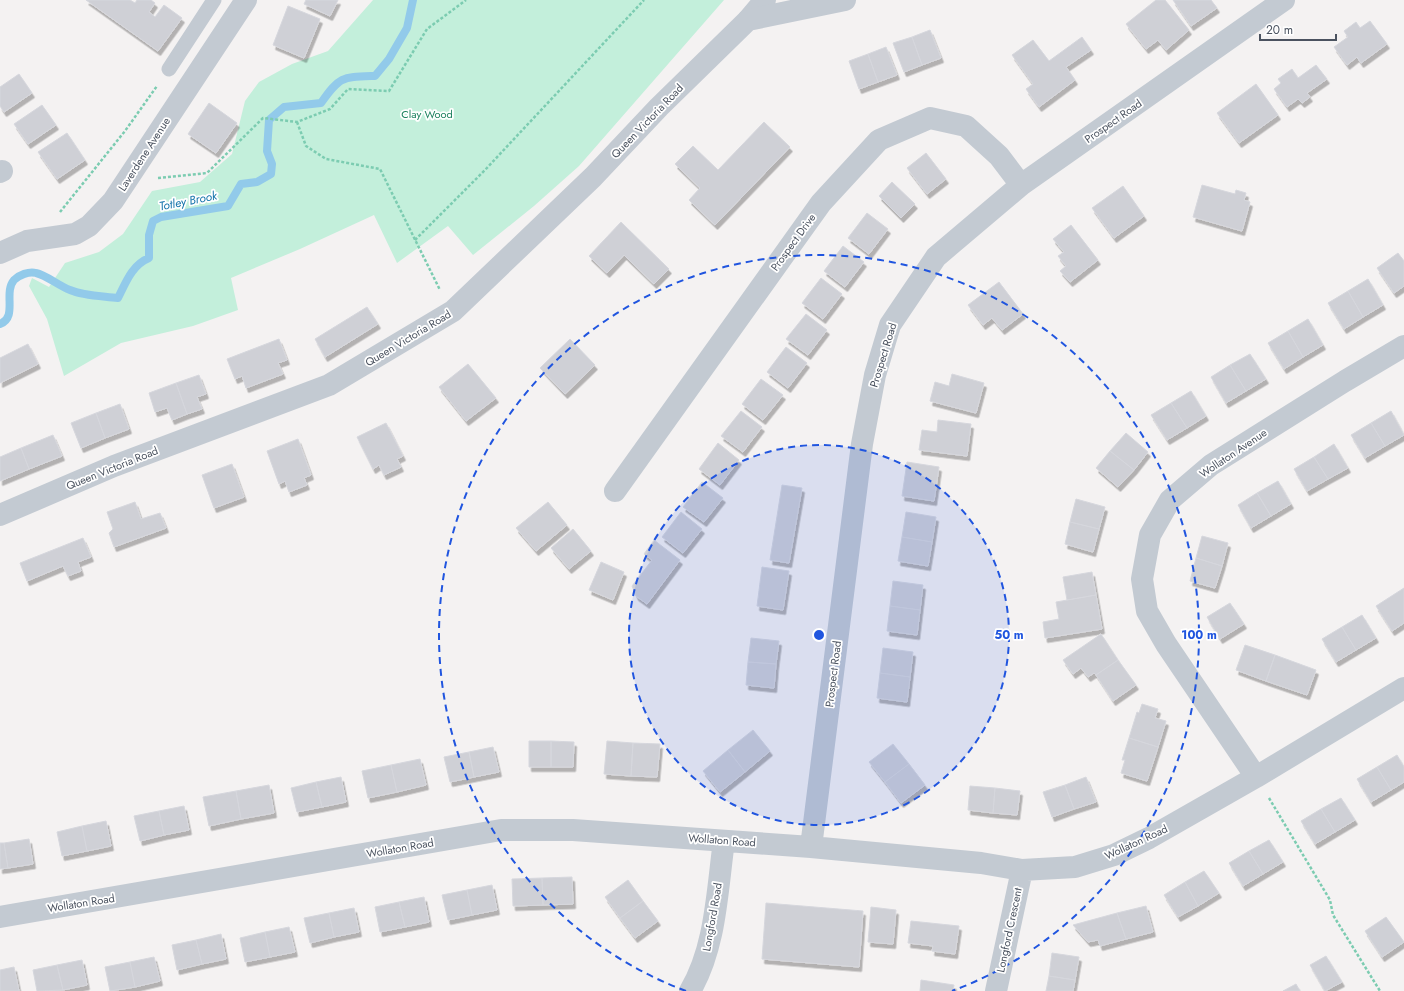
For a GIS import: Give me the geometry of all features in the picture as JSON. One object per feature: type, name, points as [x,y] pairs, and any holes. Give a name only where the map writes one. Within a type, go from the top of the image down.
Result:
[{"type":"street","name":"Laverdene Avenue","points":[[0,253],[27,241],[75,234],[89,226],[109,206],[246,0]]},
{"type":"street","name":"Queen Victoria Road","points":[[0,515],[114,466],[329,385],[451,313],[593,177],[659,107],[748,20],[766,0]]},
{"type":"street","points":[[748,20],[845,0]]},
{"type":"street","name":"Prospect Road","points":[[811,847],[862,444],[875,376],[890,325],[936,257],[1020,185],[1284,0]]},
{"type":"street","name":"Prospect Drive","points":[[615,491],[821,203],[879,140],[930,118],[966,126],[999,156],[1020,185]]},
{"type":"street","name":"Wollaton Avenue","points":[[1256,777],[1170,650],[1147,612],[1142,579],[1150,535],[1170,500],[1212,465],[1345,381],[1404,346]]},
{"type":"street","name":"Wollaton Road","points":[[0,917],[501,830],[573,830],[724,840],[981,863],[1022,870],[1075,867],[1114,855],[1149,838],[1256,777],[1404,688]]},
{"type":"street","name":"Longford Road","points":[[690,991],[700,974],[710,941],[724,840]]},
{"type":"street","name":"Longford Crescent","points":[[996,991],[1022,870]]},
{"type":"lane","points":[[170,69],[214,0]]},
{"type":"path","points":[[130,176],[155,178],[207,173],[263,118],[298,122],[330,109],[348,89],[389,91],[427,29],[466,0]]},
{"type":"path","points":[[415,240],[485,170],[644,0]]},
{"type":"path","points":[[58,214],[125,131],[170,69]]},
{"type":"path","points":[[298,122],[306,146],[326,160],[380,169],[451,313]]},
{"type":"path","points":[[1256,777],[1330,900],[1333,915],[1380,991]]},
{"type":"green space","name":"Clay Wood","points":[[373,0],[724,0],[579,166],[534,206],[473,255],[448,226],[397,263],[374,215],[300,249],[231,278],[238,310],[193,326],[121,343],[64,376],[47,319],[29,286],[32,278],[49,287],[65,263],[99,252],[123,234],[152,191],[200,182],[232,154],[245,101],[259,82],[292,64],[328,51]]},
{"type":"building","points":[[86,0],[130,0],[135,3],[137,0],[151,0],[155,3],[149,12],[155,17],[164,5],[182,18],[158,51]]},
{"type":"building","points":[[306,0],[338,0],[330,16],[304,4]]},
{"type":"building","points":[[1156,0],[1165,0],[1189,30],[1166,50],[1158,40],[1146,49],[1126,24]]},
{"type":"building","points":[[1173,0],[1211,0],[1217,8],[1191,26]]},
{"type":"building","points":[[288,6],[320,19],[304,58],[273,45]]},
{"type":"building","points":[[1370,21],[1387,44],[1361,63],[1357,57],[1347,65],[1334,47],[1348,37],[1344,31],[1356,22],[1360,28]]},
{"type":"building","points":[[930,30],[941,58],[922,65],[912,37]]},
{"type":"building","points":[[912,37],[922,65],[904,72],[893,43]]},
{"type":"building","points":[[1082,37],[1091,50],[1066,67],[1075,80],[1039,107],[1026,89],[1033,84],[1012,55],[1033,40],[1049,61]]},
{"type":"building","points":[[886,47],[897,75],[878,82],[868,54]]},
{"type":"building","points":[[868,54],[878,82],[859,89],[849,61]]},
{"type":"building","points":[[1316,65],[1327,79],[1307,93],[1310,97],[1302,103],[1298,99],[1287,107],[1274,89],[1281,83],[1278,79],[1292,69],[1298,78]]},
{"type":"building","points":[[19,74],[32,93],[4,112],[0,106],[0,87]]},
{"type":"building","points":[[1256,84],[1278,115],[1239,143],[1217,113]]},
{"type":"building","points":[[209,103],[237,123],[216,153],[188,134]]},
{"type":"building","points":[[42,105],[56,125],[28,144],[14,124]]},
{"type":"building","points":[[764,122],[790,147],[715,225],[689,200],[700,188],[675,164],[693,146],[718,170]]},
{"type":"building","points":[[67,133],[85,160],[57,179],[38,152]]},
{"type":"building","points":[[926,153],[946,179],[927,194],[907,168]]},
{"type":"building","points":[[892,182],[915,204],[901,218],[879,196]]},
{"type":"building","points":[[1202,185],[1235,194],[1236,190],[1246,193],[1244,200],[1250,202],[1242,231],[1193,217]]},
{"type":"building","points":[[1123,186],[1144,216],[1114,238],[1092,208]]},
{"type":"building","points":[[867,213],[888,229],[869,254],[848,238]]},
{"type":"building","points":[[621,222],[669,269],[654,284],[624,255],[607,273],[589,256]]},
{"type":"building","points":[[1071,225],[1098,260],[1070,282],[1060,271],[1066,266],[1058,256],[1064,252],[1053,239]]},
{"type":"building","points":[[843,246],[864,262],[845,287],[824,271]]},
{"type":"building","points":[[1398,253],[1404,261],[1404,286],[1394,293],[1377,268]]},
{"type":"building","points":[[821,278],[842,294],[823,319],[802,303]]},
{"type":"building","points":[[1368,279],[1383,305],[1363,317],[1348,291]]},
{"type":"building","points":[[999,282],[1023,314],[1002,330],[992,318],[983,325],[968,305]]},
{"type":"building","points":[[1348,291],[1363,317],[1344,329],[1328,303]]},
{"type":"building","points":[[367,307],[378,324],[325,357],[315,339]]},
{"type":"building","points":[[806,314],[827,330],[808,355],[786,339]]},
{"type":"building","points":[[1308,319],[1323,345],[1303,357],[1288,331]]},
{"type":"building","points":[[1288,331],[1303,357],[1284,369],[1268,343]]},
{"type":"building","points":[[279,339],[287,360],[278,363],[283,374],[246,388],[242,376],[235,379],[227,359]]},
{"type":"building","points":[[570,339],[595,365],[565,394],[540,368]]},
{"type":"building","points":[[28,344],[38,364],[0,383],[0,358]]},
{"type":"building","points":[[786,347],[807,363],[788,388],[767,372]]},
{"type":"building","points":[[1250,354],[1266,379],[1246,391],[1230,365]]},
{"type":"building","points":[[468,364],[496,398],[466,421],[439,387]]},
{"type":"building","points":[[1230,365],[1246,391],[1226,403],[1211,377]]},
{"type":"building","points":[[952,374],[984,383],[976,413],[930,401],[935,382],[949,386]]},
{"type":"building","points":[[199,375],[206,394],[197,397],[202,409],[187,414],[176,383]]},
{"type":"building","points":[[761,379],[783,395],[763,420],[742,404]]},
{"type":"building","points":[[176,383],[187,414],[172,420],[167,408],[155,412],[149,393]]},
{"type":"building","points":[[1191,391],[1206,416],[1187,428],[1171,403]]},
{"type":"building","points":[[1171,403],[1187,428],[1167,440],[1151,415]]},
{"type":"building","points":[[120,404],[129,429],[105,438],[96,413]]},
{"type":"building","points":[[741,411],[762,427],[743,452],[721,436]]},
{"type":"building","points":[[1391,411],[1404,435],[1385,446],[1371,423]]},
{"type":"building","points":[[96,413],[105,438],[81,448],[71,423]]},
{"type":"building","points":[[938,420],[971,424],[967,456],[919,450],[922,430],[937,432]]},
{"type":"building","points":[[386,423],[403,456],[397,459],[401,467],[384,475],[379,465],[373,469],[357,437]]},
{"type":"building","points":[[1371,423],[1385,446],[1365,458],[1351,435]]},
{"type":"building","points":[[1126,433],[1148,452],[1134,470],[1110,451]]},
{"type":"building","points":[[53,435],[62,456],[29,469],[21,448]]},
{"type":"building","points":[[298,439],[311,475],[304,478],[307,485],[289,492],[285,481],[279,484],[267,451]]},
{"type":"building","points":[[718,443],[739,460],[720,485],[699,469]]},
{"type":"building","points":[[1334,444],[1348,468],[1328,479],[1314,457]]},
{"type":"building","points":[[21,448],[29,469],[0,481],[0,457]]},
{"type":"building","points":[[1110,451],[1134,470],[1118,487],[1096,468]]},
{"type":"building","points":[[1314,457],[1328,479],[1307,491],[1294,469]]},
{"type":"building","points":[[907,462],[939,467],[934,501],[902,496]]},
{"type":"building","points":[[232,464],[244,497],[214,508],[202,475]]},
{"type":"building","points":[[1278,481],[1291,504],[1271,516],[1257,493]]},
{"type":"building","points":[[702,482],[723,498],[704,522],[683,507]]},
{"type":"building","points":[[782,485],[802,488],[789,563],[770,560]]},
{"type":"building","points":[[1257,493],[1271,516],[1251,528],[1238,505]]},
{"type":"building","points":[[1076,499],[1105,507],[1099,529],[1070,522]]},
{"type":"building","points":[[135,502],[141,519],[160,513],[166,528],[114,547],[109,533],[113,529],[107,512]]},
{"type":"building","points":[[548,502],[567,525],[536,551],[516,528]]},
{"type":"building","points":[[681,512],[702,529],[683,553],[662,537]]},
{"type":"building","points":[[906,512],[936,517],[932,542],[902,537]]},
{"type":"building","points":[[1070,522],[1099,529],[1093,552],[1065,544]]},
{"type":"building","points":[[573,529],[591,551],[569,569],[551,548]]},
{"type":"building","points":[[1202,536],[1228,543],[1222,566],[1196,558]]},
{"type":"building","points":[[902,537],[932,542],[928,566],[898,561]]},
{"type":"building","points":[[83,538],[91,557],[78,562],[81,571],[68,576],[63,566],[27,581],[20,563]]},
{"type":"building","points":[[654,540],[680,560],[647,604],[636,596],[632,586],[652,560],[644,554]]},
{"type":"building","points":[[1196,558],[1222,566],[1215,588],[1190,581]]},
{"type":"building","points":[[601,562],[624,572],[613,600],[589,590]]},
{"type":"building","points":[[762,567],[789,571],[783,610],[757,606]]},
{"type":"building","points":[[1092,572],[1096,595],[1067,600],[1063,577]]},
{"type":"building","points":[[893,581],[923,585],[920,610],[890,606]]},
{"type":"building","points":[[1404,588],[1404,623],[1392,631],[1376,606]]},
{"type":"building","points":[[1096,595],[1102,629],[1045,638],[1043,622],[1059,619],[1056,602]]},
{"type":"building","points":[[1230,603],[1244,624],[1220,639],[1207,617]]},
{"type":"building","points":[[890,606],[920,610],[917,635],[887,631]]},
{"type":"building","points":[[1362,615],[1376,638],[1356,650],[1342,627]]},
{"type":"building","points":[[1342,627],[1356,650],[1336,662],[1322,639]]},
{"type":"building","points":[[1101,634],[1118,660],[1096,675],[1094,673],[1088,677],[1081,668],[1073,674],[1063,660]]},
{"type":"building","points":[[751,638],[779,641],[776,664],[748,662]]},
{"type":"building","points":[[1245,645],[1275,655],[1266,681],[1236,670]]},
{"type":"building","points":[[883,648],[913,652],[910,677],[880,673]]},
{"type":"building","points":[[1275,655],[1316,670],[1307,695],[1266,681]]},
{"type":"building","points":[[1118,660],[1136,685],[1113,701],[1096,675]]},
{"type":"building","points":[[748,662],[776,664],[774,688],[746,685]]},
{"type":"building","points":[[880,673],[910,677],[907,702],[877,698]]},
{"type":"building","points":[[1142,704],[1158,709],[1155,718],[1166,721],[1158,747],[1129,738],[1137,712],[1139,713]]},
{"type":"building","points":[[753,730],[770,751],[745,772],[728,750]]},
{"type":"building","points":[[1129,738],[1158,747],[1147,781],[1121,773],[1125,760],[1122,760]]},
{"type":"building","points":[[529,741],[551,741],[551,767],[529,767]]},
{"type":"building","points":[[551,741],[574,742],[573,767],[551,767]]},
{"type":"building","points":[[607,741],[633,743],[631,776],[604,774]]},
{"type":"building","points":[[633,743],[660,744],[657,777],[631,776]]},
{"type":"building","points":[[893,744],[909,764],[885,782],[869,762]]},
{"type":"building","points":[[493,747],[499,772],[474,777],[469,752]]},
{"type":"building","points":[[728,750],[745,772],[720,792],[703,771]]},
{"type":"building","points":[[469,752],[474,777],[450,782],[444,757]]},
{"type":"building","points":[[1397,755],[1404,767],[1404,782],[1391,790],[1377,767]]},
{"type":"building","points":[[420,759],[426,785],[397,792],[391,765]]},
{"type":"building","points":[[909,764],[925,785],[901,803],[885,782]]},
{"type":"building","points":[[391,765],[397,792],[368,798],[362,771]]},
{"type":"building","points":[[1377,767],[1391,790],[1371,802],[1357,779]]},
{"type":"building","points":[[341,777],[346,802],[322,807],[316,782]]},
{"type":"building","points":[[1086,777],[1096,802],[1074,809],[1065,785]]},
{"type":"building","points":[[316,782],[322,807],[297,812],[291,788]]},
{"type":"building","points":[[269,785],[274,813],[241,819],[236,791]]},
{"type":"building","points":[[1065,785],[1074,809],[1052,817],[1043,792]]},
{"type":"building","points":[[970,786],[995,788],[993,813],[968,810]]},
{"type":"building","points":[[995,788],[1020,791],[1017,815],[993,813]]},
{"type":"building","points":[[236,791],[241,819],[209,826],[203,797]]},
{"type":"building","points":[[1341,798],[1355,820],[1335,832],[1321,809]]},
{"type":"building","points":[[184,806],[189,830],[164,835],[159,811]]},
{"type":"building","points":[[1321,809],[1335,832],[1315,844],[1301,821]]},
{"type":"building","points":[[159,811],[164,835],[140,841],[134,816]]},
{"type":"building","points":[[106,821],[111,846],[87,851],[82,826]]},
{"type":"building","points":[[82,826],[87,851],[62,856],[57,832]]},
{"type":"building","points":[[29,839],[33,864],[8,868],[4,843]]},
{"type":"building","points":[[1269,840],[1283,862],[1263,874],[1249,851]]},
{"type":"building","points":[[0,843],[4,843],[8,868],[0,869]]},
{"type":"building","points":[[1249,851],[1263,874],[1243,886],[1229,863]]},
{"type":"building","points":[[1204,871],[1219,893],[1198,906],[1185,882]]},
{"type":"building","points":[[572,877],[573,904],[543,905],[542,878]]},
{"type":"building","points":[[542,878],[543,905],[513,906],[512,879]]},
{"type":"building","points":[[628,880],[643,901],[620,918],[605,897]]},
{"type":"building","points":[[1185,882],[1198,906],[1178,917],[1164,895]]},
{"type":"building","points":[[492,885],[497,910],[472,915],[467,890]]},
{"type":"building","points":[[467,890],[472,915],[448,920],[442,895]]},
{"type":"building","points":[[424,897],[429,922],[405,927],[399,902]]},
{"type":"building","points":[[643,901],[658,921],[635,938],[620,918]]},
{"type":"building","points":[[399,902],[405,927],[380,932],[375,907]]},
{"type":"building","points":[[766,903],[863,911],[859,967],[762,959]]},
{"type":"building","points":[[1146,906],[1153,932],[1126,939],[1117,913]]},
{"type":"building","points":[[871,907],[896,910],[893,944],[868,942]]},
{"type":"building","points":[[354,908],[359,932],[334,937],[329,913]]},
{"type":"building","points":[[329,913],[334,937],[310,943],[304,918]]},
{"type":"building","points":[[1117,913],[1126,939],[1100,946],[1098,940],[1088,942],[1073,925]]},
{"type":"building","points":[[1386,917],[1404,942],[1382,957],[1365,931]]},
{"type":"building","points":[[911,921],[959,926],[955,954],[932,951],[933,946],[908,943]]},
{"type":"building","points":[[289,927],[295,952],[270,957],[265,932]]},
{"type":"building","points":[[265,932],[270,957],[245,962],[240,938]]},
{"type":"building","points":[[221,934],[226,959],[202,964],[196,940]]},
{"type":"building","points":[[196,940],[202,964],[177,970],[172,945]]},
{"type":"building","points":[[1052,953],[1079,957],[1075,980],[1049,976]]},
{"type":"building","points":[[1326,956],[1342,982],[1325,991],[1310,965]]},
{"type":"building","points":[[154,957],[160,981],[135,987],[130,962]]},
{"type":"building","points":[[82,960],[87,985],[63,990],[57,965]]},
{"type":"building","points":[[130,962],[135,987],[110,991],[105,967]]},
{"type":"building","points":[[57,965],[63,990],[37,991],[33,970]]},
{"type":"building","points":[[14,967],[19,991],[0,991],[0,970]]},
{"type":"building","points":[[1049,976],[1075,980],[1073,991],[1046,991]]},
{"type":"building","points":[[921,980],[954,985],[953,991],[920,991]]},
{"type":"building","points":[[1296,984],[1300,991],[1283,991]]},
{"type":"waterway","name":"Totley Brook","points":[[0,324],[5,321],[8,316],[11,285],[16,278],[27,273],[40,274],[75,292],[87,295],[118,298],[134,270],[138,265],[149,258],[149,235],[153,221],[161,217],[228,206],[241,184],[257,182],[271,174],[272,164],[267,151],[269,120],[284,107],[321,103],[333,88],[343,80],[355,77],[375,76],[389,59],[407,28],[413,0]]}]
